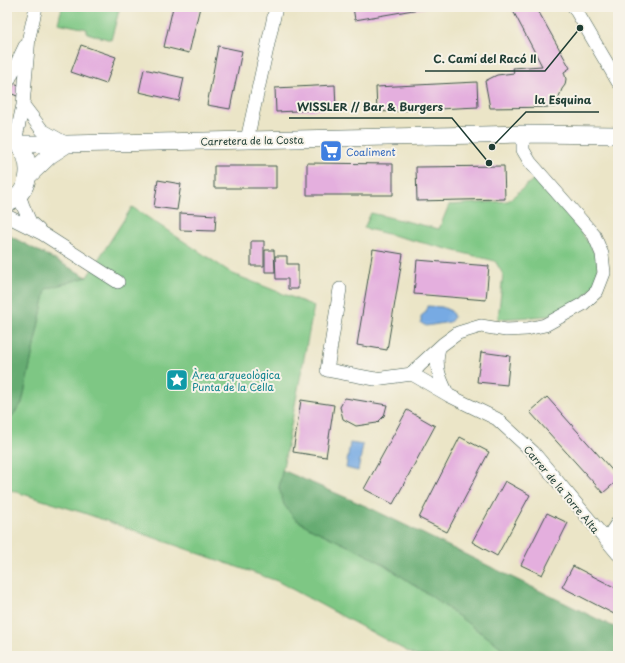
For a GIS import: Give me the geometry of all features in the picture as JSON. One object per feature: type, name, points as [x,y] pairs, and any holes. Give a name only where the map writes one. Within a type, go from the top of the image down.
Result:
[{"type":"street","points":[[36,7],[29,37],[23,105],[13,141],[24,153],[28,164],[28,176],[25,186],[13,199],[23,206],[30,222],[43,234]]},
{"type":"street","points":[[247,140],[276,7]]},
{"type":"street","points":[[574,7],[618,82]]},
{"type":"street","points":[[7,84],[29,37]]},
{"type":"street","points":[[23,105],[42,130],[67,144],[50,155],[28,176]]},
{"type":"street","points":[[340,289],[327,370],[375,379],[412,374],[420,365],[458,333],[481,326],[506,330],[527,329],[545,325],[583,304],[597,291],[604,273],[602,254],[594,234],[530,162],[523,150],[523,134]]},
{"type":"street","name":"Carretera de la Costa","points":[[13,141],[67,144],[523,134],[618,135]]},
{"type":"street","points":[[7,216],[43,234],[118,282]]},
{"type":"street","points":[[440,348],[437,356],[437,368],[448,395]]},
{"type":"street","name":"Carrer de la Torre Alta","points":[[412,374],[448,395],[497,419],[533,452],[618,554]]},
{"type":"street","points":[[606,540],[618,522]]},
{"type":"green space","points":[[62,7],[120,7],[111,40],[87,33],[87,29],[58,23]]},
{"type":"green space","points":[[535,178],[565,208],[597,256],[599,279],[582,300],[548,316],[498,319],[503,274],[495,261],[364,228],[371,213],[439,229],[449,205],[508,201]]},
{"type":"green space","points":[[132,207],[233,274],[314,306],[279,488],[295,519],[312,529],[380,562],[431,596],[512,656],[416,656],[277,581],[84,513],[7,489],[7,423],[22,403],[46,289],[87,277]]},
{"type":"green space","points":[[7,233],[87,277],[46,289],[22,403],[7,423]]},
{"type":"green space","points":[[282,470],[368,507],[618,629],[618,656],[512,656],[431,596],[380,562],[312,529],[295,519],[284,505],[279,488]]},
{"type":"water","points":[[427,306],[442,307],[451,311],[454,317],[450,322],[426,326],[421,323],[421,316],[426,312]]},
{"type":"water","points":[[350,443],[363,445],[358,471],[346,468]]},
{"type":"building","points":[[173,7],[200,7],[189,53],[164,47]]},
{"type":"building","points":[[353,7],[425,7],[425,8],[355,20]]},
{"type":"building","points":[[511,7],[536,7],[570,68],[564,72],[566,79],[565,85],[555,107],[490,108],[485,81],[497,75],[514,73],[513,68],[542,66]]},
{"type":"building","points":[[81,45],[116,57],[106,84],[71,72]]},
{"type":"building","points":[[218,46],[242,51],[230,109],[207,105]]},
{"type":"building","points":[[144,69],[184,78],[179,101],[139,92]]},
{"type":"building","points":[[477,82],[478,107],[377,112],[376,87]]},
{"type":"building","points":[[14,83],[21,86],[17,96],[10,93]]},
{"type":"building","points":[[335,85],[336,109],[276,112],[275,88]]},
{"type":"building","points":[[307,163],[393,164],[393,195],[307,195]]},
{"type":"building","points":[[214,166],[276,166],[276,188],[214,188]]},
{"type":"building","points":[[504,166],[505,199],[417,201],[416,167]]},
{"type":"building","points":[[158,180],[181,184],[177,210],[154,207]]},
{"type":"building","points":[[180,213],[216,215],[215,231],[180,230]]},
{"type":"building","points":[[251,241],[264,241],[264,266],[251,266]]},
{"type":"building","points":[[373,249],[403,254],[387,350],[357,345]]},
{"type":"building","points":[[265,250],[274,250],[275,272],[265,272]]},
{"type":"building","points":[[275,256],[287,256],[287,264],[298,264],[298,289],[288,289],[288,279],[276,279]]},
{"type":"building","points":[[417,260],[489,266],[486,300],[414,294]]},
{"type":"building","points":[[481,352],[510,356],[507,385],[477,382]]},
{"type":"building","points":[[547,397],[618,477],[618,480],[603,493],[530,412]]},
{"type":"building","points":[[345,398],[387,405],[384,416],[377,423],[356,426],[343,419],[340,407]]},
{"type":"building","points":[[301,400],[334,405],[326,457],[293,452]]},
{"type":"building","points":[[407,410],[435,426],[393,504],[364,489]]},
{"type":"building","points":[[460,437],[489,452],[447,532],[419,518]]},
{"type":"building","points":[[505,481],[530,495],[497,556],[472,542]]},
{"type":"building","points":[[547,513],[568,523],[542,575],[521,565]]},
{"type":"building","points":[[573,566],[618,589],[618,605],[614,614],[562,587]]},
{"type":"place","name":"C. Camí del Racó II","points":[[580,28]]},
{"type":"place","name":"la Esquina","points":[[492,147]]},
{"type":"place","name":"Coaliment","points":[[331,151]]},
{"type":"place","name":"WISSLER // Bar & Burgers","points":[[489,163]]},
{"type":"place","name":"Àrea arqueològica Punta de la Cella","points":[[177,380]]}]
